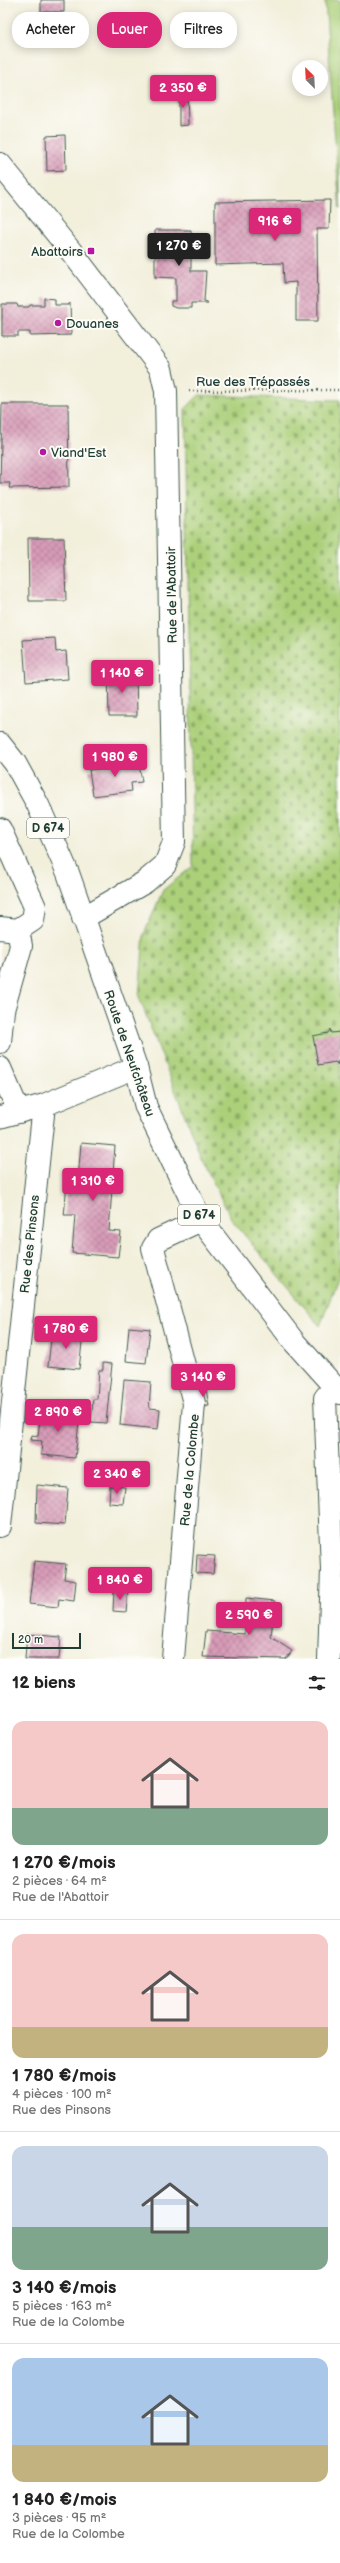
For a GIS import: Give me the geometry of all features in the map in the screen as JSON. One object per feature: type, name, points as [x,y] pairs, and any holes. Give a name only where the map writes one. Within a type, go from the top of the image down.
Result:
[{"type":"street","name":"Rue de l'Abattoir","points":[[0,164],[74,255],[161,369],[166,391],[174,842],[165,865],[145,882],[83,918]]},
{"type":"street","name":"Route de Neufchâteau","points":[[0,744],[14,763],[38,805],[68,873],[136,1067],[146,1107],[201,1220],[295,1343],[338,1390]]},
{"type":"street","points":[[0,829],[35,907],[33,920],[9,929],[21,946],[3,1010],[0,1042]]},
{"type":"street","points":[[0,1068],[9,1114],[44,1105],[136,1067]]},
{"type":"street","name":"Rue des Pinsons","points":[[0,1526],[8,1364],[44,1105]]},
{"type":"street","name":"Rue de la Colombe","points":[[173,1659],[194,1403],[153,1248],[158,1240],[201,1220]]},
{"type":"street","points":[[329,1659],[332,1569],[325,1398],[338,1390]]},
{"type":"path","name":"Rue des Trépassés","points":[[166,391],[340,390]]},
{"type":"green space","points":[[325,0],[340,0],[340,209]]},
{"type":"green space","points":[[199,395],[340,400],[340,1273],[320,1326],[232,1220],[202,1160],[139,997],[144,934],[163,890],[193,866],[185,409]]},
{"type":"building","points":[[41,0],[64,0],[64,12],[41,12]]},
{"type":"building","points":[[179,91],[187,91],[188,125],[179,126]]},
{"type":"building","points":[[65,135],[66,170],[47,171],[46,136]]},
{"type":"building","points":[[330,200],[329,229],[317,229],[318,321],[296,321],[296,282],[284,283],[283,263],[215,265],[215,202]]},
{"type":"building","points":[[155,230],[191,230],[191,271],[206,271],[204,301],[208,303],[191,303],[191,308],[176,308],[171,306],[171,301],[176,301],[176,278],[155,277]]},
{"type":"building","points":[[44,298],[55,299],[55,305],[68,305],[70,303],[71,335],[30,336],[30,332],[18,332],[18,336],[2,336],[2,304],[17,304],[18,307],[44,305]]},
{"type":"building","points":[[2,404],[68,404],[69,487],[9,488],[10,483],[0,483]]},
{"type":"building","points":[[28,538],[64,538],[66,601],[29,601]]},
{"type":"building","points":[[55,638],[56,652],[66,651],[68,679],[26,682],[23,640]]},
{"type":"building","points":[[108,672],[136,672],[137,716],[109,716]]},
{"type":"building","points":[[138,758],[142,782],[131,783],[132,791],[93,796],[89,770],[128,764],[127,759]]},
{"type":"building","points":[[330,1029],[331,1033],[340,1032],[340,1061],[337,1062],[338,1065],[335,1062],[318,1065],[313,1036],[328,1033]]},
{"type":"building","points":[[81,1143],[115,1146],[109,1231],[121,1232],[118,1257],[72,1253],[75,1215],[64,1215],[67,1180],[78,1180]]},
{"type":"building","points":[[129,1327],[150,1329],[146,1363],[126,1361]]},
{"type":"building","points":[[52,1331],[83,1334],[79,1369],[48,1366]]},
{"type":"building","points":[[103,1363],[112,1364],[106,1423],[91,1422],[93,1399],[97,1399],[99,1370],[103,1370]]},
{"type":"building","points":[[124,1380],[151,1382],[149,1408],[160,1409],[158,1429],[120,1425]]},
{"type":"building","points":[[206,1389],[209,1406],[200,1407],[198,1391]]},
{"type":"building","points":[[41,1409],[80,1413],[75,1458],[41,1455],[42,1441],[31,1440],[32,1435],[38,1436]]},
{"type":"building","points":[[37,1485],[68,1488],[65,1525],[36,1523]]},
{"type":"building","points":[[110,1486],[125,1487],[123,1504],[109,1503]]},
{"type":"building","points":[[197,1555],[215,1556],[213,1574],[196,1573]]},
{"type":"building","points":[[34,1561],[66,1564],[64,1579],[76,1581],[74,1601],[59,1599],[58,1607],[29,1604]]},
{"type":"building","points":[[114,1590],[128,1591],[126,1612],[113,1611]]},
{"type":"building","points":[[246,1598],[275,1601],[271,1637],[292,1651],[286,1659],[203,1657],[206,1631],[245,1634]]},
{"type":"building","points":[[27,1634],[61,1637],[59,1659],[25,1659]]},
{"type":"place","name":"Abattoirs","points":[[91,251]]},
{"type":"place","name":"Douanes","points":[[58,323]]},
{"type":"place","name":"Viand'Est","points":[[43,452]]}]
